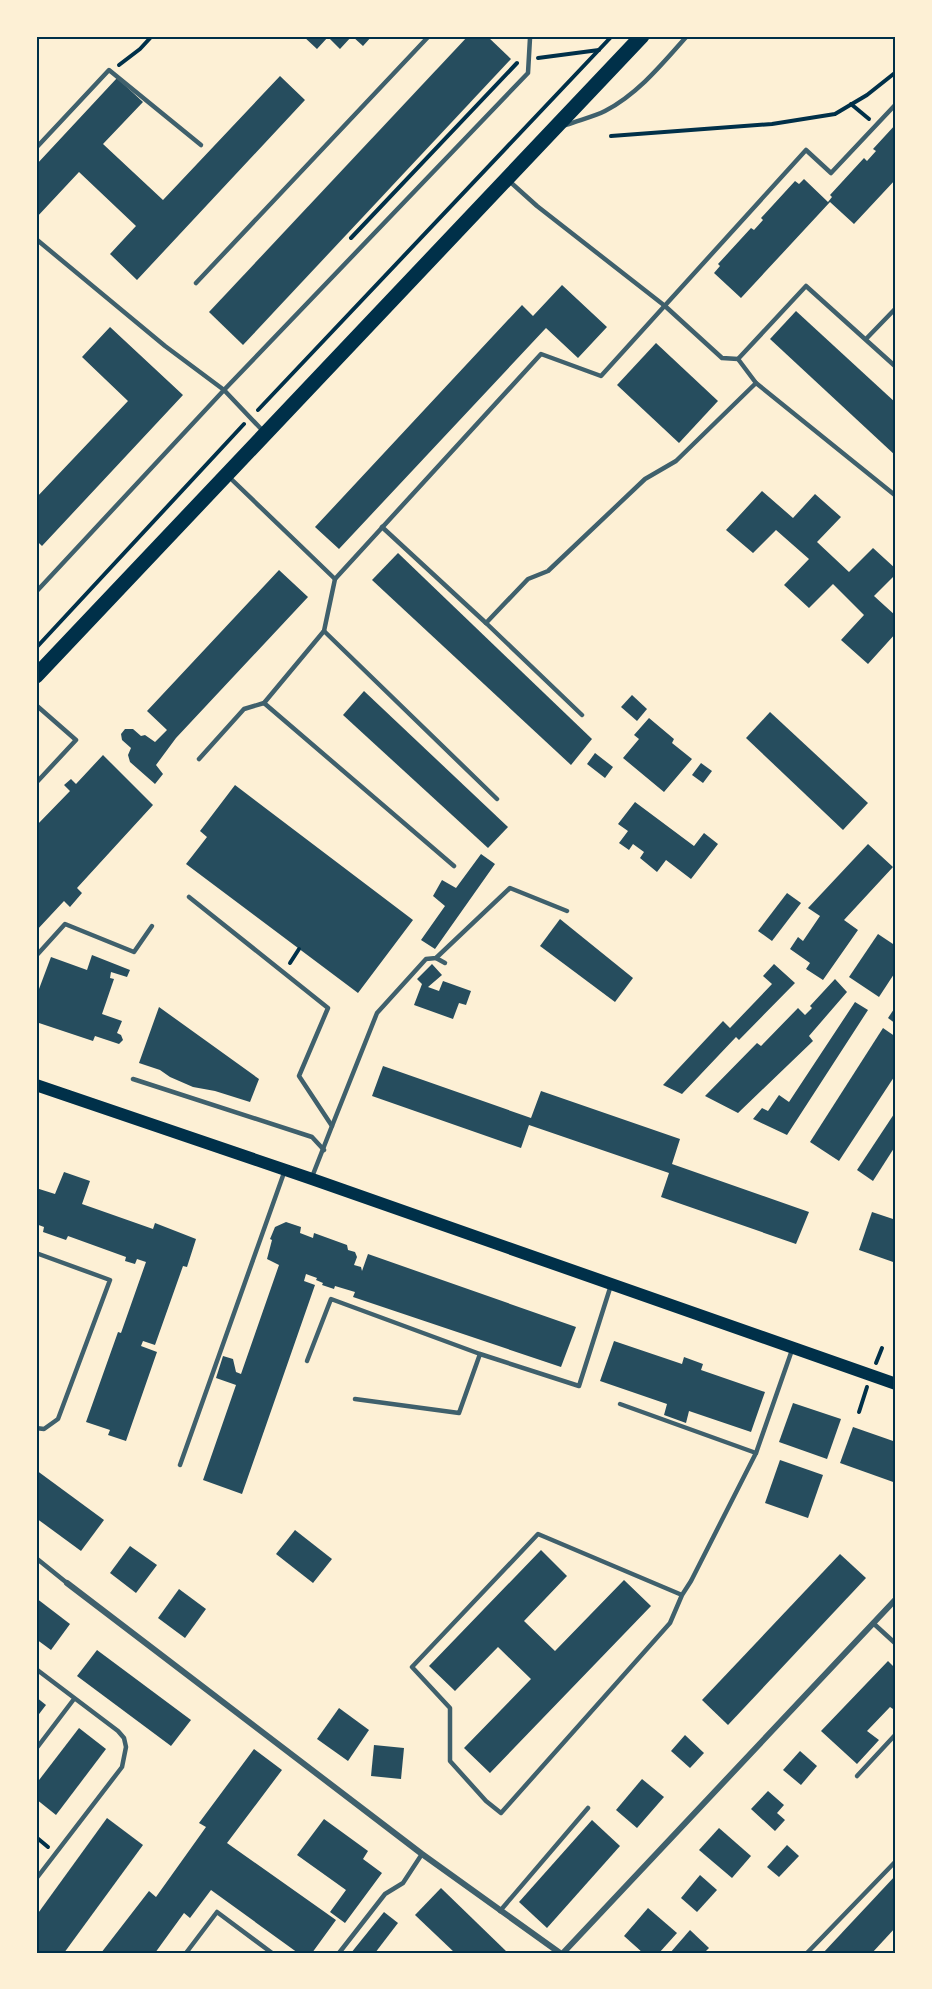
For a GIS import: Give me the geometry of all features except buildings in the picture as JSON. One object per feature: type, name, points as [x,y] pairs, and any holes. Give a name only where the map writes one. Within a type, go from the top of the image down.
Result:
[{"type":"main road","points":[[36,675],[506,178],[635,38]]},
{"type":"main road","points":[[36,1085],[312,1179],[896,1384]]},
{"type":"street","points":[[67,1583],[422,1854],[561,1953],[896,1599]]},
{"type":"lane","points":[[196,283],[429,36]]},
{"type":"lane","points":[[36,592],[224,390],[528,73],[530,38],[528,36]]},
{"type":"lane","points":[[552,129],[604,111],[622,100],[648,78],[687,36]]},
{"type":"lane","points":[[36,148],[110,70],[201,145]]},
{"type":"lane","points":[[199,759],[243,709],[264,703],[324,631],[335,579],[541,354],[601,376],[806,150],[831,173],[896,104]]},
{"type":"lane","points":[[506,178],[537,206],[665,306],[722,358],[738,359],[756,383],[896,496]]},
{"type":"lane","points":[[36,239],[165,346],[224,390],[265,433]]},
{"type":"lane","points":[[738,359],[806,286],[896,367]]},
{"type":"lane","points":[[866,339],[896,308]]},
{"type":"lane","points":[[486,623],[528,579],[548,571],[645,479],[676,461],[756,383]]},
{"type":"lane","points":[[226,475],[335,579]]},
{"type":"lane","points":[[382,527],[582,715]]},
{"type":"lane","points":[[324,631],[497,799]]},
{"type":"lane","points":[[264,703],[454,866]]},
{"type":"lane","points":[[36,705],[76,740],[36,783]]},
{"type":"lane","points":[[436,958],[510,888],[567,911]]},
{"type":"lane","points":[[189,897],[328,1008],[299,1076],[332,1126]]},
{"type":"lane","points":[[36,956],[65,924],[134,952],[152,926]]},
{"type":"lane","points":[[312,1179],[377,1013],[426,959],[436,958],[445,963]]},
{"type":"lane","points":[[133,1079],[312,1137],[324,1150]]},
{"type":"lane","points":[[180,1465],[285,1170]]},
{"type":"lane","points":[[36,1253],[110,1280],[58,1419],[44,1429],[36,1428]]},
{"type":"lane","points":[[307,1361],[331,1299],[480,1354],[579,1386],[612,1285]]},
{"type":"lane","points":[[682,1595],[538,1534],[412,1667],[450,1708],[450,1761],[501,1814],[670,1623],[682,1595],[756,1453],[793,1348]]},
{"type":"lane","points":[[355,1399],[459,1413],[480,1354]]},
{"type":"lane","points":[[620,1404],[756,1453]]},
{"type":"lane","points":[[36,1558],[67,1583]]},
{"type":"lane","points":[[873,1623],[896,1644]]},
{"type":"lane","points":[[36,1669],[118,1731],[124,1738],[125,1757],[122,1767],[36,1879]]},
{"type":"lane","points":[[36,1749],[74,1699]]},
{"type":"lane","points":[[857,1776],[896,1734]]},
{"type":"lane","points":[[500,1911],[588,1808]]},
{"type":"lane","points":[[339,1953],[384,1894],[403,1883],[422,1854]]},
{"type":"lane","points":[[807,1953],[896,1861]]},
{"type":"lane","points":[[186,1953],[217,1912],[272,1953]]},
{"type":"path","points":[[119,64],[140,49],[152,36]]},
{"type":"path","points":[[36,648],[250,417],[612,36]]},
{"type":"path","points":[[611,136],[772,124],[835,114],[896,72]]},
{"type":"path","points":[[851,104],[876,125]]},
{"type":"path","points":[[284,972],[299,949]]}]
